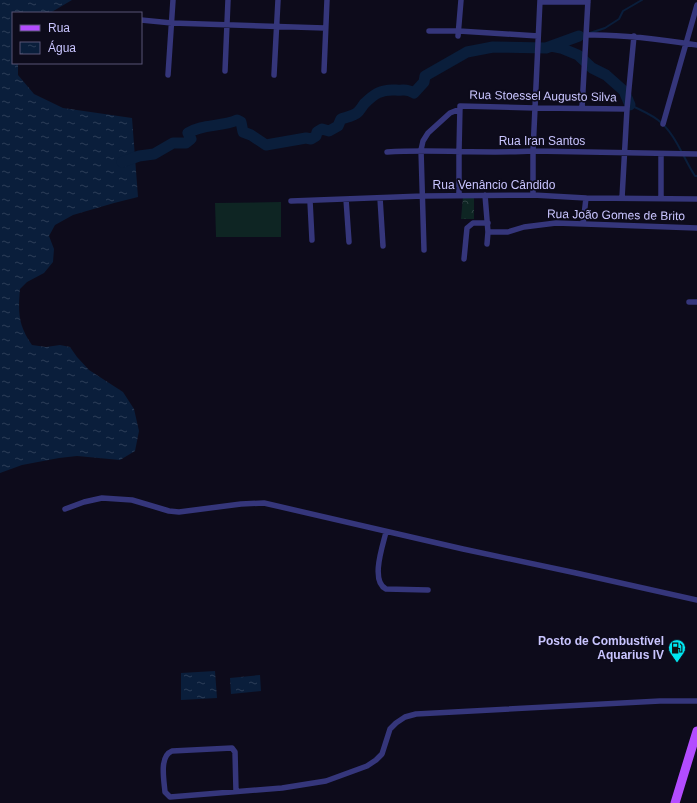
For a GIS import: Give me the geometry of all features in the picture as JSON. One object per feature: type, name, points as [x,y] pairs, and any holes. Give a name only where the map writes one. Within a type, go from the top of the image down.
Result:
[{"type":"main road","points":[[675,803],[694,754],[697,730]]},
{"type":"street","points":[[168,75],[173,0]]},
{"type":"street","points":[[225,71],[228,0]]},
{"type":"street","points":[[274,75],[278,0]]},
{"type":"street","points":[[324,71],[327,0]]},
{"type":"street","points":[[458,33],[461,0]]},
{"type":"street","points":[[534,195],[533,151],[540,1],[588,1],[582,108]]},
{"type":"street","points":[[663,124],[697,5]]},
{"type":"street","points":[[142,20],[325,28]]},
{"type":"street","points":[[429,31],[538,36]]},
{"type":"street","points":[[587,35],[610,34],[634,36],[697,45]]},
{"type":"street","points":[[622,198],[627,109],[634,36]]},
{"type":"street","points":[[424,250],[423,142],[428,133],[450,113],[460,107]]},
{"type":"street","points":[[460,107],[460,195]]},
{"type":"street","name":"Rua Stoessel Augusto Silva","points":[[460,107],[627,109]]},
{"type":"street","name":"Rua Iran Santos","points":[[387,152],[422,150],[697,154]]},
{"type":"street","points":[[661,154],[661,198]]},
{"type":"street","name":"Rua Venâncio Cândido","points":[[291,201],[460,195],[534,195],[586,198],[697,198]]},
{"type":"street","points":[[485,196],[488,223],[487,244]]},
{"type":"street","points":[[380,198],[383,246]]},
{"type":"street","points":[[583,224],[586,198]]},
{"type":"street","points":[[346,199],[349,242]]},
{"type":"street","points":[[310,200],[312,240]]},
{"type":"street","points":[[464,259],[466,230],[469,225],[476,223],[488,223]]},
{"type":"street","name":"Rua João Gomes de Brito","points":[[488,232],[508,232],[544,224],[697,228]]},
{"type":"street","points":[[689,302],[697,302]]},
{"type":"street","points":[[65,509],[84,502],[102,498],[132,500],[169,511],[179,512],[241,504],[264,503],[386,532],[697,600]]},
{"type":"street","points":[[386,532],[380,554],[378,573],[379,581],[382,586],[386,588],[428,590]]},
{"type":"street","points":[[236,791],[235,752],[232,748],[172,751],[166,756],[164,762],[165,792],[170,797],[282,788],[326,781],[367,766],[382,754],[390,728],[396,722],[405,717],[416,714],[660,701],[697,701]]},
{"type":"green space","points":[[463,197],[474,197],[474,219],[461,219]]},
{"type":"green space","points":[[281,202],[281,237],[216,237],[215,203]]},
{"type":"water","points":[[0,0],[72,0],[52,12],[12,12],[12,64],[18,64],[18,75],[34,94],[63,108],[132,118],[138,197],[73,215],[55,225],[49,236],[54,249],[53,262],[44,273],[27,282],[20,289],[19,312],[24,331],[32,345],[46,347],[60,345],[70,347],[89,370],[123,392],[134,409],[139,431],[135,451],[120,460],[77,456],[22,465],[0,473]]},
{"type":"water","points":[[215,671],[217,698],[181,700],[181,673]]},
{"type":"water","points":[[260,675],[261,691],[231,694],[230,678]]},
{"type":"waterway","points":[[590,33],[605,28],[619,19],[623,11],[642,0]]},
{"type":"waterway","points":[[579,36],[585,34]]},
{"type":"waterway","points":[[122,162],[139,156],[154,154],[173,143],[186,143],[191,139],[188,133],[193,130],[225,124],[237,120],[241,122],[243,132],[251,135],[266,145],[306,138],[311,139],[322,129],[329,131],[338,126],[341,119],[356,113],[368,100],[382,91],[407,90],[414,93],[424,82],[425,76],[467,52],[493,47],[546,48],[579,36]]},
{"type":"waterway","points":[[551,46],[561,48],[578,55],[592,68],[606,75],[624,91],[630,105]]},
{"type":"waterway","points":[[630,105],[658,120],[670,132],[695,176],[697,176]]},
{"type":"place","name":"Posto de Combustível Aquarius IV","points":[[677,663]]}]
